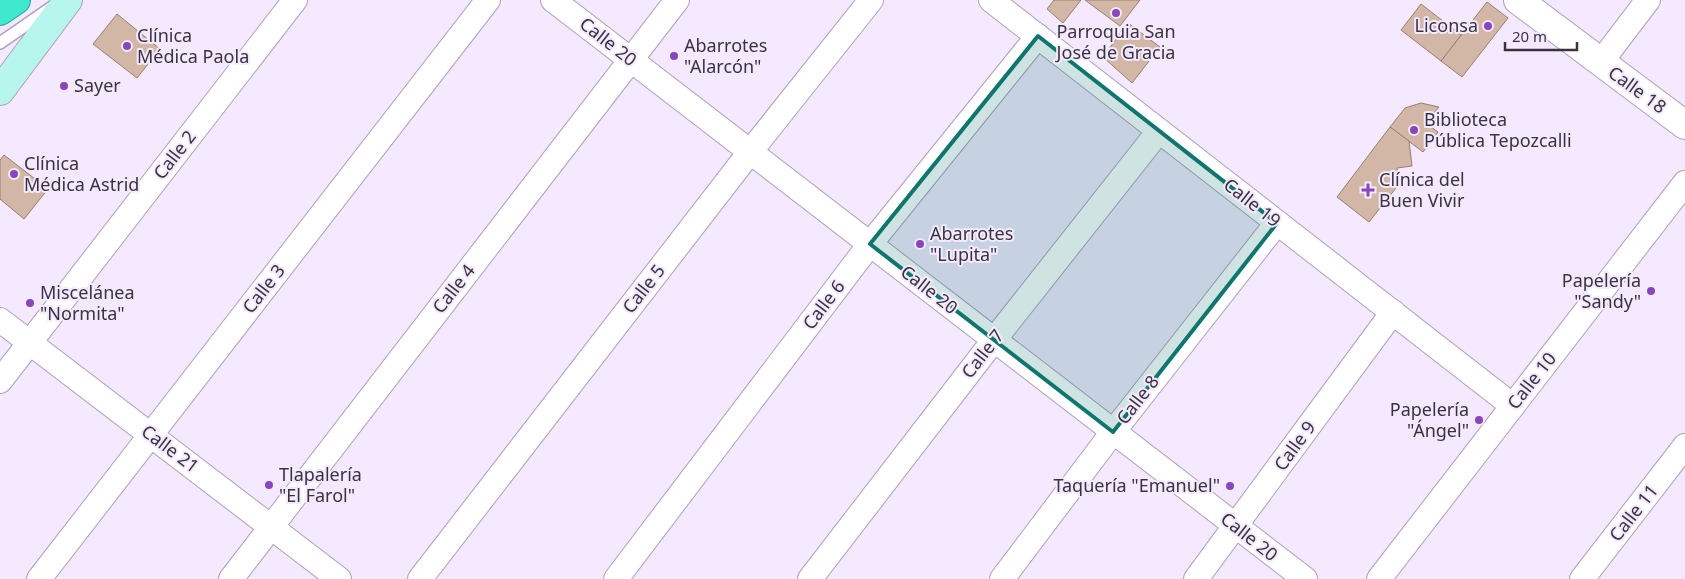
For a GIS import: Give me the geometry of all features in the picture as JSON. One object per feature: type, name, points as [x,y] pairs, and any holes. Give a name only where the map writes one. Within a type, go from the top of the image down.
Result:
[{"type":"highway","points":[[0,11],[16,0]]},
{"type":"main road","points":[[0,91],[68,0]]},
{"type":"street","name":"Calle 2","points":[[0,382],[294,0]]},
{"type":"street","name":"Calle 3","points":[[39,579],[488,0]]},
{"type":"street","name":"Calle 20","points":[[553,0],[1304,579]]},
{"type":"street","name":"Calle 4","points":[[231,579],[677,0]]},
{"type":"street","name":"Calle 5","points":[[420,579],[750,152],[871,0]]},
{"type":"street","name":"Calle 19","points":[[991,0],[1513,406]]},
{"type":"street","name":"Calle 18","points":[[1518,0],[1685,125]]},
{"type":"street","points":[[1600,63],[1648,0]]},
{"type":"street","name":"Calle 6","points":[[616,579],[870,244],[1038,36]]},
{"type":"street","name":"Calle 7","points":[[810,579],[994,340],[1159,131]]},
{"type":"street","name":"Calle 10","points":[[1379,579],[1685,183]]},
{"type":"street","name":"Calle 8","points":[[1002,579],[1113,432],[1277,223]]},
{"type":"street","name":"Calle 9","points":[[1196,579],[1393,312]]},
{"type":"street","name":"Calle 21","points":[[0,320],[339,579]]},
{"type":"street","name":"Calle 11","points":[[1582,579],[1685,446]]},
{"type":"lane","points":[[0,43],[62,0]]},
{"type":"highlighted area","points":[[1038,36],[1277,223],[1113,432],[870,244]]},
{"type":"building","points":[[1054,0],[1081,0],[1063,23],[1047,9]]},
{"type":"building","name":"Parroquia San José de Gracia","points":[[1085,0],[1140,0],[1120,26]]},
{"type":"building","points":[[1487,2],[1508,18],[1462,77],[1441,61]]},
{"type":"building","points":[[1421,4],[1461,35],[1441,61],[1401,30]]},
{"type":"building","name":"Clínica Médica Paola","points":[[117,14],[160,49],[137,78],[93,44]]},
{"type":"building","points":[[1128,23],[1160,47],[1132,83],[1103,57]]},
{"type":"building","name":"Biblioteca Pública Tepozcalli","points":[[1421,103],[1439,107],[1426,123],[1438,132],[1423,152],[1390,127],[1405,108]]},
{"type":"building","name":"Clínica del Buen Vivir","points":[[1390,127],[1409,141],[1412,166],[1397,168],[1400,183],[1369,222],[1337,197]]},
{"type":"building","name":"Clínica Médica Astrid","points":[[4,155],[48,189],[24,219],[0,199],[0,160]]},
{"type":"place","name":"Parroquia San José de Gracia","points":[[1116,13]]},
{"type":"place","name":"Liconsa","points":[[1488,26]]},
{"type":"place","name":"Clínica Médica Paola","points":[[127,46]]},
{"type":"place","name":"Abarrotes \"Alarcón\"","points":[[674,56]]},
{"type":"place","name":"Sayer","points":[[64,86]]},
{"type":"place","name":"Biblioteca Pública Tepozcalli","points":[[1414,130]]},
{"type":"place","name":"Clínica Médica Astrid","points":[[14,174]]},
{"type":"place","name":"Clínica del Buen Vivir","points":[[1368,190]]},
{"type":"place","name":"Abarrotes \"Lupita\"","points":[[920,244]]},
{"type":"place","name":"Papelería \"Sandy\"","points":[[1651,291]]},
{"type":"place","name":"Miscelánea \"Normita\"","points":[[30,303]]},
{"type":"place","name":"Papelería \"Ángel\"","points":[[1479,420]]},
{"type":"place","name":"Tlapalería \"El Farol\"","points":[[269,485]]},
{"type":"place","name":"Taquería \"Emanuel\"","points":[[1230,486]]}]
